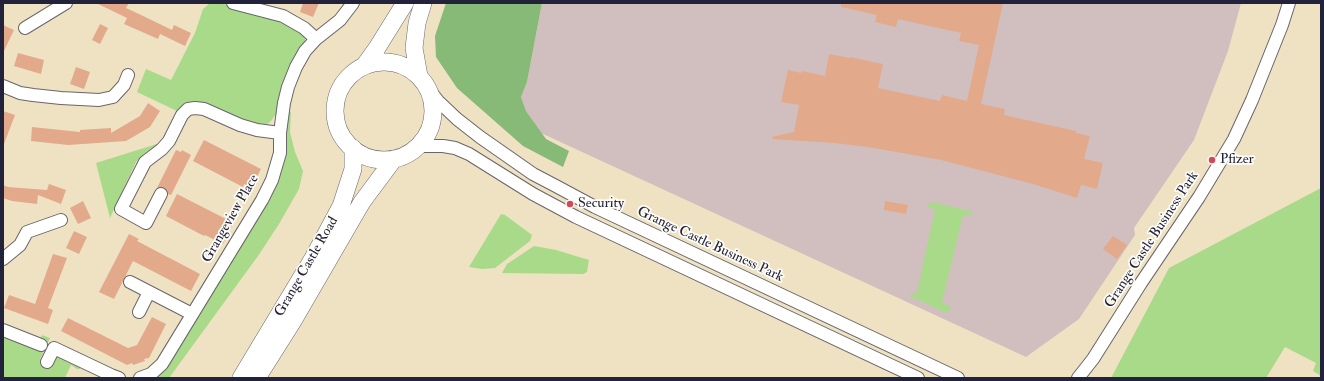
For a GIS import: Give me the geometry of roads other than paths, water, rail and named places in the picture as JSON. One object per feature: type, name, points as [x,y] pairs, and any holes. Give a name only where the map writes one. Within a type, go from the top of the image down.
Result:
[{"type":"main road","name":"Grange Castle Road","points":[[364,66],[381,43],[405,3]]},
{"type":"main road","name":"Grange Castle Road","points":[[423,3],[417,23],[414,48],[423,81],[432,103],[433,114],[430,128],[426,136],[419,146],[406,155],[394,159],[365,156],[343,140],[337,126],[334,108],[336,99],[344,82],[350,75],[364,66],[382,62],[397,64],[409,69],[423,81]]},
{"type":"main road","name":"Grange Castle Road","points":[[241,378],[312,260],[341,206],[353,169],[353,148]]},
{"type":"main road","name":"Grange Castle Road","points":[[257,378],[293,322],[362,202],[394,159]]},
{"type":"street","points":[[25,28],[66,3]]},
{"type":"street","name":"Grangeview Place","points":[[140,378],[151,374],[162,364],[251,218],[272,180],[280,153],[280,133],[283,110],[288,87],[296,67],[316,39],[340,20],[353,3]]},
{"type":"street","name":"Grange Castle Business Park","points":[[1078,378],[1094,359],[1141,283],[1199,197],[1234,139],[1252,100],[1282,25],[1289,3]]},
{"type":"street","points":[[237,4],[283,16],[304,28],[316,39]]},
{"type":"street","points":[[3,86],[20,93],[33,95],[99,100],[113,97],[124,85],[128,75]]},
{"type":"street","name":"Grange Castle Business Park","points":[[423,81],[438,101],[456,119],[480,138],[534,174],[602,210],[958,378]]},
{"type":"street","points":[[161,194],[146,223],[121,209],[145,162],[162,149],[169,141],[182,115],[188,109],[195,108],[204,110],[256,130],[280,133]]},
{"type":"street","points":[[419,146],[443,146],[455,148],[469,154],[533,194],[576,217],[918,378]]},
{"type":"street","points":[[3,260],[20,245],[27,232],[61,220]]},
{"type":"street","points":[[130,282],[192,314]]},
{"type":"street","points":[[139,312],[149,292]]},
{"type":"street","points":[[3,330],[41,345]]},
{"type":"street","points":[[47,362],[54,348],[119,378]]},
{"type":"street","name":"Grange Castle Business Park","points":[[1088,378],[1094,359]]},
{"type":"place","name":"Pfizer","points":[[1212,160]]},
{"type":"place","name":"Security","points":[[570,204]]}]
